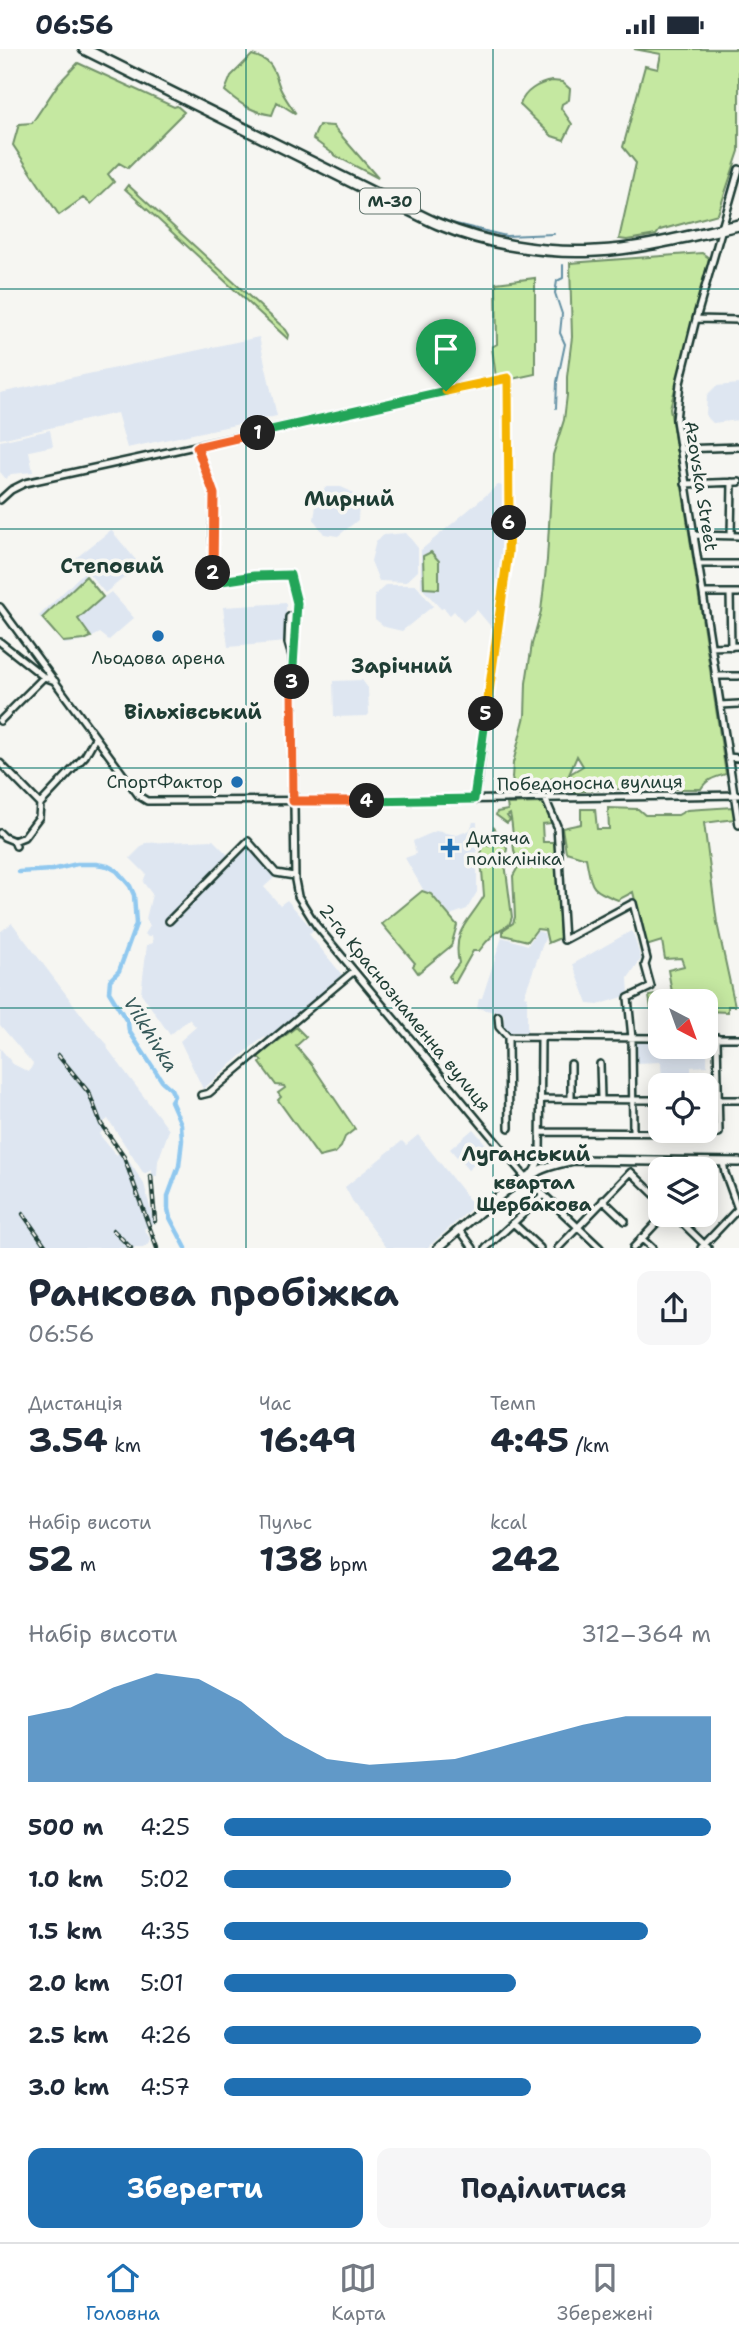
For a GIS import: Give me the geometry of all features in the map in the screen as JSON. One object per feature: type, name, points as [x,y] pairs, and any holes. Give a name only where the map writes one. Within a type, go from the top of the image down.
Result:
[{"type":"highway","name":"М-30","points":[[84,49],[402,207],[469,234],[515,245],[595,251],[625,248],[739,225]]},
{"type":"main road","points":[[438,1248],[529,1176],[551,1166],[575,1160],[739,1163]]},
{"type":"street","name":"Azovska Street","points":[[739,169],[696,319],[676,408],[685,484],[739,825]]},
{"type":"street","points":[[696,319],[739,320]]},
{"type":"street","points":[[0,500],[25,483],[508,378],[509,541],[474,799]]},
{"type":"street","name":"2-га Краснознаменна вулиця","points":[[197,447],[214,494],[212,534],[215,582],[254,576],[290,575],[297,603],[296,613],[289,617],[288,643],[292,656],[294,876],[298,896],[309,915],[354,971],[544,1195],[600,1248]]},
{"type":"street","points":[[680,449],[739,447]]},
{"type":"street","points":[[685,484],[736,482],[732,536]]},
{"type":"street","points":[[695,535],[739,536]]},
{"type":"street","points":[[699,564],[739,564]]},
{"type":"street","points":[[703,593],[739,593]]},
{"type":"street","points":[[730,593],[731,647]]},
{"type":"street","points":[[0,833],[15,843],[24,837],[39,817],[40,804],[85,757],[95,738],[1,611]]},
{"type":"street","points":[[0,642],[44,677],[55,681]]},
{"type":"street","points":[[712,647],[739,646]]},
{"type":"street","points":[[715,676],[739,676]]},
{"type":"street","points":[[0,721],[44,677]]},
{"type":"street","points":[[720,705],[739,704]]},
{"type":"street","name":"Победоносна вулиця","points":[[95,738],[139,796],[147,801],[736,795]]},
{"type":"street","points":[[728,757],[739,758]]},
{"type":"street","points":[[0,764],[40,804]]},
{"type":"street","points":[[545,798],[557,826],[564,940],[633,903],[651,987],[628,998],[632,1038],[633,1132]]},
{"type":"street","points":[[169,921],[248,841],[276,873],[294,876]]},
{"type":"street","points":[[201,1095],[209,1093],[354,971]]},
{"type":"street","points":[[498,1016],[499,1027],[508,1037],[509,1128]]},
{"type":"street","points":[[508,1037],[648,1038]]},
{"type":"street","points":[[718,1037],[739,1038]]},
{"type":"street","points":[[529,1176],[540,1159],[541,1038]]},
{"type":"street","points":[[571,1099],[572,1064]]},
{"type":"street","points":[[600,1064],[601,1099]]},
{"type":"street","points":[[541,1099],[648,1100]]},
{"type":"street","points":[[718,1100],[739,1100]]},
{"type":"street","points":[[540,1132],[648,1132]]},
{"type":"street","points":[[688,1227],[705,1247],[738,1210],[724,1173],[723,1162]]},
{"type":"street","points":[[558,1248],[631,1172],[648,1188]]},
{"type":"street","points":[[488,1247],[544,1195]]},
{"type":"street","points":[[603,1200],[625,1221]]},
{"type":"street","points":[[513,1223],[540,1248]]},
{"type":"street","points":[[633,1248],[652,1227]]},
{"type":"street","points":[[460,1230],[473,1248]]},
{"type":"street","points":[[641,1238],[652,1248]]},
{"type":"shaded area","points":[[259,337],[277,416],[127,448],[117,413],[0,439],[0,393]]},
{"type":"shaded area","points":[[739,384],[739,420],[713,423],[706,416],[707,395],[716,386]]},
{"type":"shaded area","points":[[50,430],[53,446],[29,451],[33,472],[11,474],[6,479],[0,472],[0,441]]},
{"type":"shaded area","points":[[498,485],[507,487],[506,541],[492,628],[477,610],[463,622],[454,611],[450,615],[444,608],[441,609],[421,587],[421,550]]},
{"type":"shaded area","points":[[325,487],[341,487],[350,491],[359,501],[358,520],[338,536],[324,534],[314,520],[316,505]]},
{"type":"shaded area","points":[[111,530],[140,565],[105,593],[76,558]]},
{"type":"shaded area","points":[[406,533],[418,548],[418,571],[406,582],[379,581],[371,561],[376,541],[384,535]]},
{"type":"shaded area","points":[[83,573],[104,597],[111,592],[134,618],[109,640],[100,633],[85,641],[64,644],[39,616]]},
{"type":"shaded area","points":[[386,585],[416,585],[433,606],[402,631],[385,627],[375,619],[375,595]]},
{"type":"shaded area","points":[[286,603],[286,642],[228,647],[223,607]]},
{"type":"shaded area","points":[[362,680],[368,688],[369,714],[334,717],[333,681]]},
{"type":"shaded area","points":[[473,822],[477,822],[477,892],[467,909],[450,915],[431,893],[424,891],[405,858],[416,854],[413,841],[436,831],[457,835],[470,830]]},
{"type":"shaded area","points":[[213,840],[230,857],[172,921],[248,845],[276,876],[264,887],[280,905],[287,900],[313,930],[309,934],[343,976],[267,1039],[265,1037],[255,1044],[203,1089],[180,1041],[196,1027],[189,1019],[170,1035],[141,993],[147,945],[153,943],[152,935],[148,937],[145,934],[150,926],[146,919],[152,894],[143,882],[146,874],[130,858],[145,843]]},
{"type":"shaded area","points":[[12,923],[87,1022],[107,1044],[108,1049],[169,1130],[158,1161],[157,1176],[152,1176],[152,1170],[144,1174],[108,1119],[100,1125],[104,1130],[99,1134],[116,1155],[122,1151],[144,1184],[154,1223],[144,1229],[150,1243],[143,1248],[0,1248],[0,1048],[13,1064],[29,1072],[33,1064],[0,1025],[0,932]]},
{"type":"shaded area","points":[[537,931],[544,933],[545,938],[524,996],[527,997],[527,1032],[506,1032],[503,1028],[504,1014],[477,1008],[479,998],[482,998],[502,937],[528,945]]},
{"type":"shaded area","points":[[631,931],[641,959],[628,978],[629,995],[598,1005],[588,1004],[573,964]]},
{"type":"shaded area","points":[[633,1041],[648,1041],[648,1059],[707,1059],[707,1066],[691,1067],[691,1073],[662,1073],[661,1062],[634,1063]]},
{"type":"shaded area","points":[[473,1129],[491,1150],[468,1170],[450,1149]]},
{"type":"shaded area","points":[[418,1135],[474,1206],[427,1248],[387,1248],[354,1204],[345,1187],[402,1141],[406,1145]]},
{"type":"green space","points":[[634,49],[739,49],[739,151],[718,214],[660,230],[656,235],[627,240],[619,239],[636,163],[623,147],[645,66],[658,69],[661,54]]},
{"type":"green space","points":[[252,55],[265,60],[272,67],[296,114],[277,102],[272,115],[258,112],[241,104],[225,91],[231,76]]},
{"type":"green space","points":[[78,63],[174,107],[177,106],[184,112],[128,168],[119,163],[108,174],[114,182],[91,204],[83,198],[59,215],[13,145],[19,124],[32,123],[59,83]]},
{"type":"green space","points":[[552,81],[562,82],[570,89],[569,100],[562,104],[561,108],[572,124],[564,140],[552,136],[520,105],[533,89]]},
{"type":"green space","points":[[319,125],[333,126],[378,178],[336,156],[313,139]]},
{"type":"green space","points":[[128,185],[286,330],[288,339],[125,189]]},
{"type":"green space","points":[[702,253],[709,258],[670,408],[726,774],[708,781],[701,789],[609,789],[574,792],[570,774],[583,766],[577,756],[568,777],[551,779],[551,785],[545,793],[515,792],[513,763],[525,716],[526,683],[541,611],[547,560],[553,455],[564,420],[567,395],[572,337],[570,263]]},
{"type":"green space","points":[[535,278],[535,374],[512,379],[496,378],[492,347],[497,344],[496,283]]},
{"type":"green space","points":[[431,552],[439,561],[439,589],[424,588],[423,556]]},
{"type":"green space","points":[[86,576],[103,597],[78,619],[91,637],[63,642],[42,618]]},
{"type":"green space","points":[[544,803],[553,823],[542,824],[543,842],[555,842],[560,938],[548,943],[545,930],[537,929],[528,941],[503,935],[503,930],[513,923],[515,917],[513,876],[519,865],[514,853],[510,814],[507,816],[510,820],[507,823],[496,815],[497,812],[508,810],[507,804]]},
{"type":"green space","points":[[733,807],[735,819],[704,823],[717,923],[735,1006],[728,1006],[728,1012],[718,1012],[718,989],[671,989],[668,970],[684,966],[681,958],[665,959],[662,941],[646,946],[633,892],[618,900],[602,893],[591,882],[586,858],[566,852],[562,828],[581,824],[581,809],[595,809],[597,829],[609,829],[608,808],[638,809],[645,815],[678,815],[687,810]]},
{"type":"green space","points":[[494,828],[507,848],[505,863],[512,917],[509,925],[492,936],[479,951],[473,951],[455,983],[449,976],[459,963],[457,951],[460,933],[484,896],[481,857],[483,843],[489,846]]},
{"type":"green space","points":[[422,891],[431,894],[457,925],[451,946],[418,973],[413,966],[415,963],[382,924]]},
{"type":"green space","points":[[296,1027],[306,1037],[296,1046],[355,1129],[345,1137],[335,1153],[319,1157],[278,1100],[281,1097],[278,1093],[284,1086],[276,1085],[258,1057]]},
{"type":"waterway","points":[[421,211],[452,223],[506,236],[554,234]]},
{"type":"waterway","points":[[556,408],[557,382],[565,344],[560,333],[562,314],[555,293],[557,281],[563,278],[563,265]]},
{"type":"waterway","name":"Vilkhivka","points":[[19,872],[52,870],[77,864],[108,866],[117,871],[134,895],[136,924],[119,971],[110,980],[109,992],[128,1023],[129,1031],[174,1096],[171,1101],[181,1124],[182,1140],[179,1166],[168,1196],[168,1209],[186,1248]]},
{"type":"railway","points":[[58,1055],[89,1093],[101,1124],[124,1157],[157,1248]]},
{"type":"railway","points":[[151,1176],[155,1221]]},
{"type":"railway","points":[[23,1214],[47,1248]]},
{"type":"railway","points":[[113,1230],[131,1248]]},
{"type":"place","name":"Льодова арена","points":[[158,636]]},
{"type":"place","name":"СпортФактор","points":[[237,782]]},
{"type":"place","name":"Дитяча поліклініка","points":[[450,848]]},
{"type":"district","name":"Мирний","points":[[349,499]]},
{"type":"district","name":"Степовий","points":[[112,566]]},
{"type":"district","name":"Зарічний","points":[[402,666]]},
{"type":"district","name":"Вільхівський","points":[[193,712]]},
{"type":"district","name":"Луганський","points":[[526,1154]]},
{"type":"district","name":"квартал Щербакова","points":[[534,1193]]},
{"type":"route","points":[[508,378],[509,541],[474,799],[293,801],[292,656],[297,603],[290,575],[254,576],[215,582],[212,534],[214,494],[197,447],[446,391],[508,378]]}]
